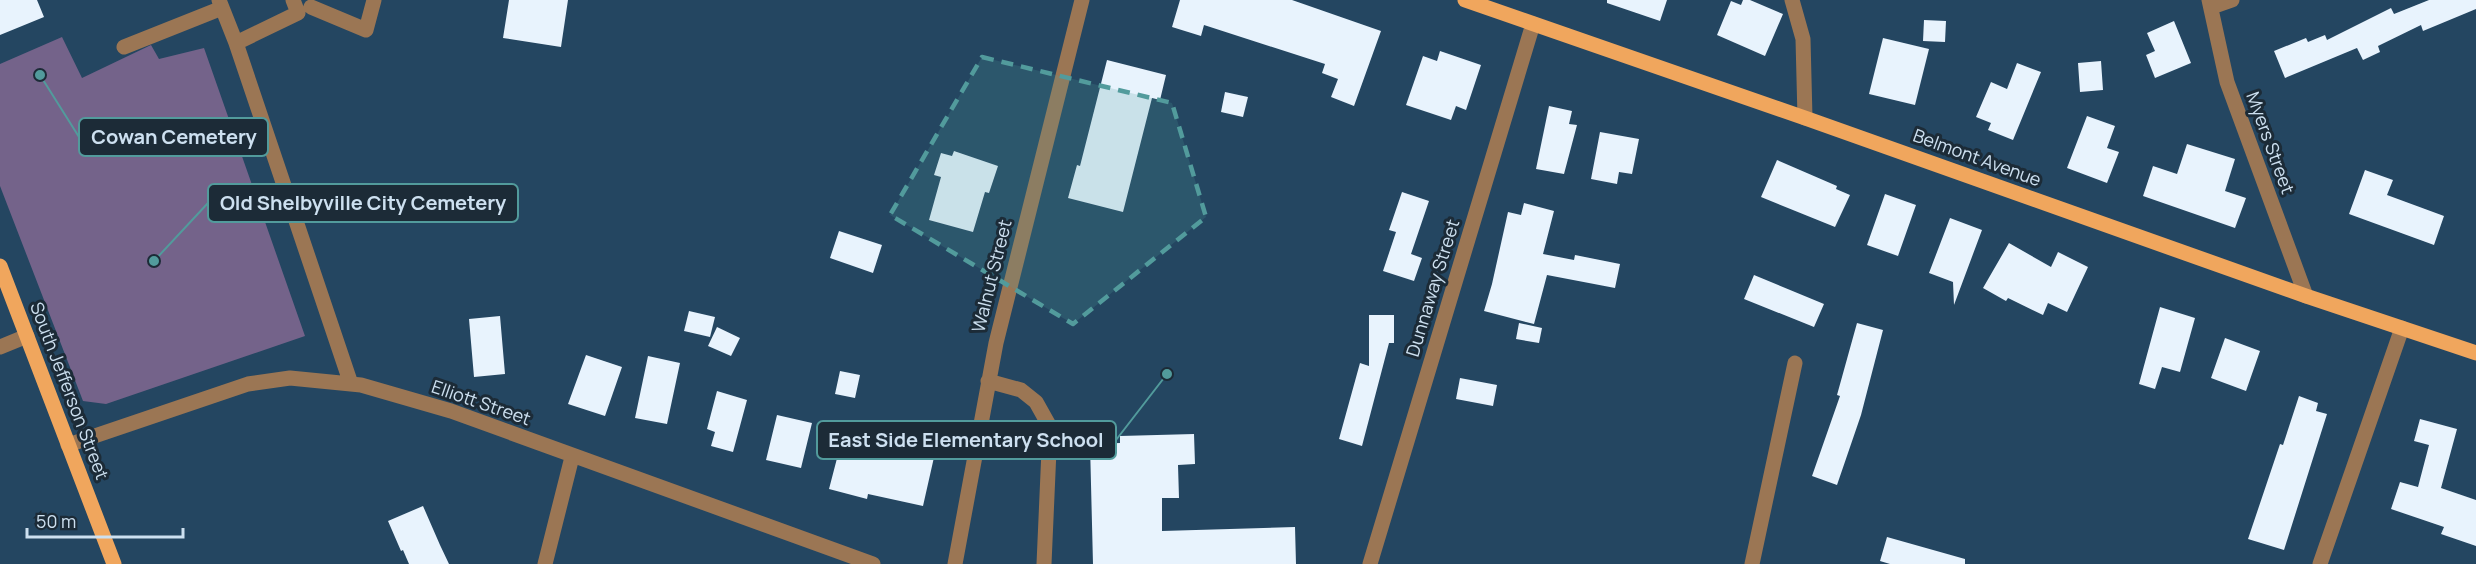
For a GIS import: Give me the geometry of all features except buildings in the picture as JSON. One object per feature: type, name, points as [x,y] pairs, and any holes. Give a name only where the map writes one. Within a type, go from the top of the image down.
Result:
[{"type":"main road","name":"Belmont Avenue","points":[[1465,0],[2306,296],[2476,353]]},
{"type":"main road","name":"South Jefferson Street","points":[[0,266],[114,564]]},
{"type":"street","points":[[236,43],[300,7],[326,0]]},
{"type":"street","points":[[300,7],[366,30],[374,0]]},
{"type":"street","name":"Walnut Street","points":[[955,564],[996,343],[1082,0]]},
{"type":"street","points":[[1792,0],[1803,39],[1805,118]]},
{"type":"street","points":[[2210,4],[2232,0]]},
{"type":"street","points":[[124,47],[221,4],[351,384]]},
{"type":"street","name":"Myers Street","points":[[2210,4],[2227,82],[2306,296]]},
{"type":"street","name":"Dunnaway Street","points":[[1370,564],[1533,24]]},
{"type":"street","points":[[2320,564],[2402,328]]},
{"type":"street","points":[[0,347],[27,336]]},
{"type":"street","points":[[1752,564],[1795,363]]},
{"type":"street","name":"Elliott Street","points":[[68,445],[248,384],[290,378],[351,384],[451,411],[572,457],[873,564]]},
{"type":"street","points":[[988,381],[1022,390],[1036,402],[1050,427],[1044,564]]},
{"type":"street","points":[[544,564],[572,457]]},
{"type":"highlighted area","points":[[982,57],[1172,103],[1206,217],[1073,324],[890,215]]},
{"type":"shaded area","points":[[62,37],[82,78],[151,45],[159,59],[204,48],[305,336],[106,404],[83,401],[0,186],[0,64]]},
{"type":"place","name":"Cowan Cemetery","points":[[40,75]]},
{"type":"place","name":"Old Shelbyville City Cemetery","points":[[154,261]]},
{"type":"place","name":"East Side Elementary School","points":[[1167,374]]}]
